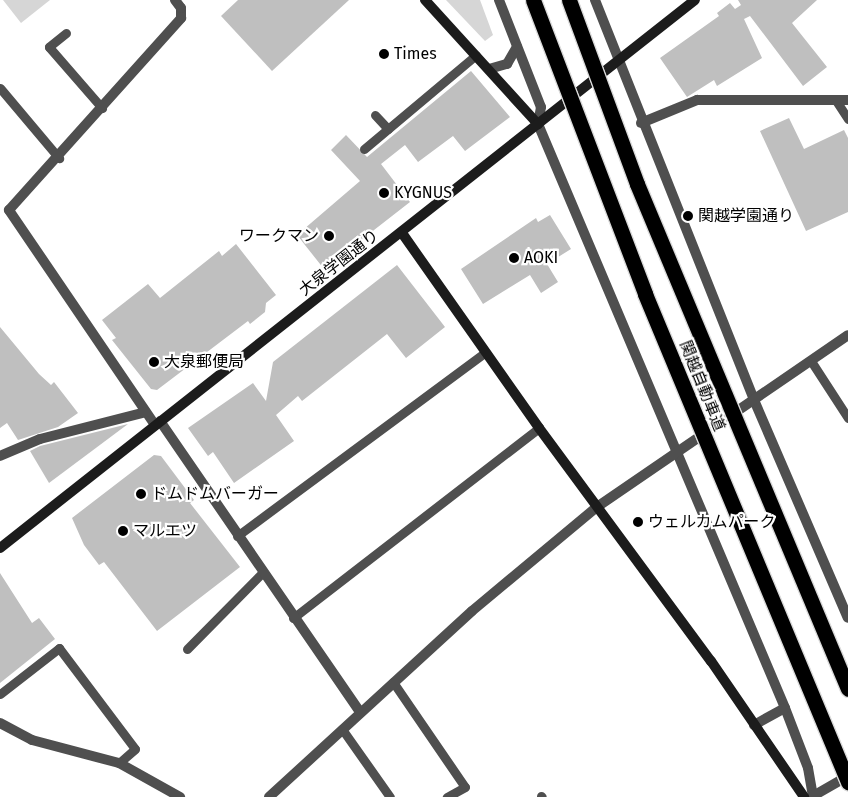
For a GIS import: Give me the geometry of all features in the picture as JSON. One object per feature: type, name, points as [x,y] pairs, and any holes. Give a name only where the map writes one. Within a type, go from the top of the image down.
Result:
[{"type":"highway","name":"関越自動車道","points":[[533,0],[645,294],[848,782]]},
{"type":"highway","name":"関越自動車道","points":[[568,0],[641,194],[848,689]]},
{"type":"street","points":[[0,218],[59,158],[180,18],[181,8],[175,0]]},
{"type":"street","points":[[425,0],[538,124],[675,455],[785,708],[808,768],[810,797]]},
{"type":"street","points":[[499,0],[541,107],[538,124]]},
{"type":"street","points":[[595,0],[641,123],[754,400],[848,618]]},
{"type":"street","name":"大泉学園通り","points":[[0,548],[402,233],[695,0]]},
{"type":"street","points":[[488,69],[507,64],[517,47]]},
{"type":"street","points":[[641,123],[697,100],[848,100]]},
{"type":"street","points":[[9,210],[146,412],[158,423],[360,712]]},
{"type":"street","points":[[402,233],[538,428],[598,507],[754,725],[810,797]]},
{"type":"street","points":[[269,797],[393,682],[598,507],[848,336]]},
{"type":"street","points":[[0,456],[40,439],[146,412]]},
{"type":"street","points":[[754,725],[785,708]]},
{"type":"street","points":[[0,724],[32,740],[119,763],[180,797]]},
{"type":"street","points":[[810,797],[848,776]]},
{"type":"lane","points":[[66,33],[49,48],[102,108]]},
{"type":"lane","points":[[364,149],[476,55]]},
{"type":"lane","points":[[0,88],[59,158]]},
{"type":"lane","points":[[834,100],[848,119]]},
{"type":"lane","points":[[375,115],[388,129]]},
{"type":"lane","points":[[237,536],[484,353]]},
{"type":"lane","points":[[811,361],[848,418]]},
{"type":"lane","points":[[293,618],[538,428]]},
{"type":"lane","points":[[188,649],[262,573]]},
{"type":"lane","points":[[0,694],[59,648],[135,750],[119,763]]},
{"type":"lane","points":[[393,682],[465,787],[447,797]]},
{"type":"lane","points":[[342,729],[390,797]]},
{"type":"shaded area","points":[[3,0],[50,0],[21,23]]},
{"type":"shaded area","points":[[446,0],[480,0],[493,35],[485,41]]},
{"type":"building","points":[[238,0],[349,0],[272,71],[221,16]]},
{"type":"building","points":[[738,0],[817,0],[792,23],[827,67],[803,86],[750,16],[744,19],[762,58],[717,86],[714,80],[687,97],[660,58],[719,16],[717,13],[730,3],[735,9],[741,5]]},
{"type":"building","points":[[471,71],[510,117],[465,151],[453,136],[418,162],[405,145],[381,164],[410,202],[324,269],[297,235],[360,181],[331,150],[346,135],[367,157]]},
{"type":"building","points":[[789,118],[804,149],[844,130],[848,138],[848,212],[806,231],[760,131]]},
{"type":"building","points":[[550,215],[571,249],[547,264],[558,282],[541,293],[530,275],[483,304],[461,269],[536,218],[538,222]]},
{"type":"building","points":[[236,244],[276,295],[266,303],[265,312],[250,324],[248,321],[157,390],[151,389],[112,340],[116,338],[102,320],[148,284],[160,298],[219,251],[222,256]]},
{"type":"building","points":[[397,265],[445,327],[406,358],[387,334],[302,401],[298,396],[276,415],[294,441],[234,483],[213,452],[208,456],[188,428],[253,383],[266,401],[273,362]]},
{"type":"building","points":[[0,327],[39,374],[51,385],[54,382],[78,413],[58,427],[18,440],[7,423],[0,428]]},
{"type":"building","points":[[128,424],[49,483],[30,451],[40,446]]},
{"type":"building","points":[[154,455],[161,456],[194,500],[190,503],[240,567],[157,631],[104,562],[99,565],[84,545],[72,518]]},
{"type":"building","points":[[0,573],[32,623],[39,618],[55,639],[0,683]]},
{"type":"place","name":"Times","points":[[384,54]]},
{"type":"place","name":"KYGNUS","points":[[384,193]]},
{"type":"place","name":"関越学園通り","points":[[688,216]]},
{"type":"place","name":"ワークマン","points":[[329,236]]},
{"type":"place","name":"AOKI","points":[[514,258]]},
{"type":"place","name":"大泉郵便局","points":[[154,362]]},
{"type":"place","name":"ドムドムバーガー","points":[[141,494]]},
{"type":"place","name":"ウェルカムパーク","points":[[638,522]]},
{"type":"place","name":"マルエツ","points":[[123,531]]}]
